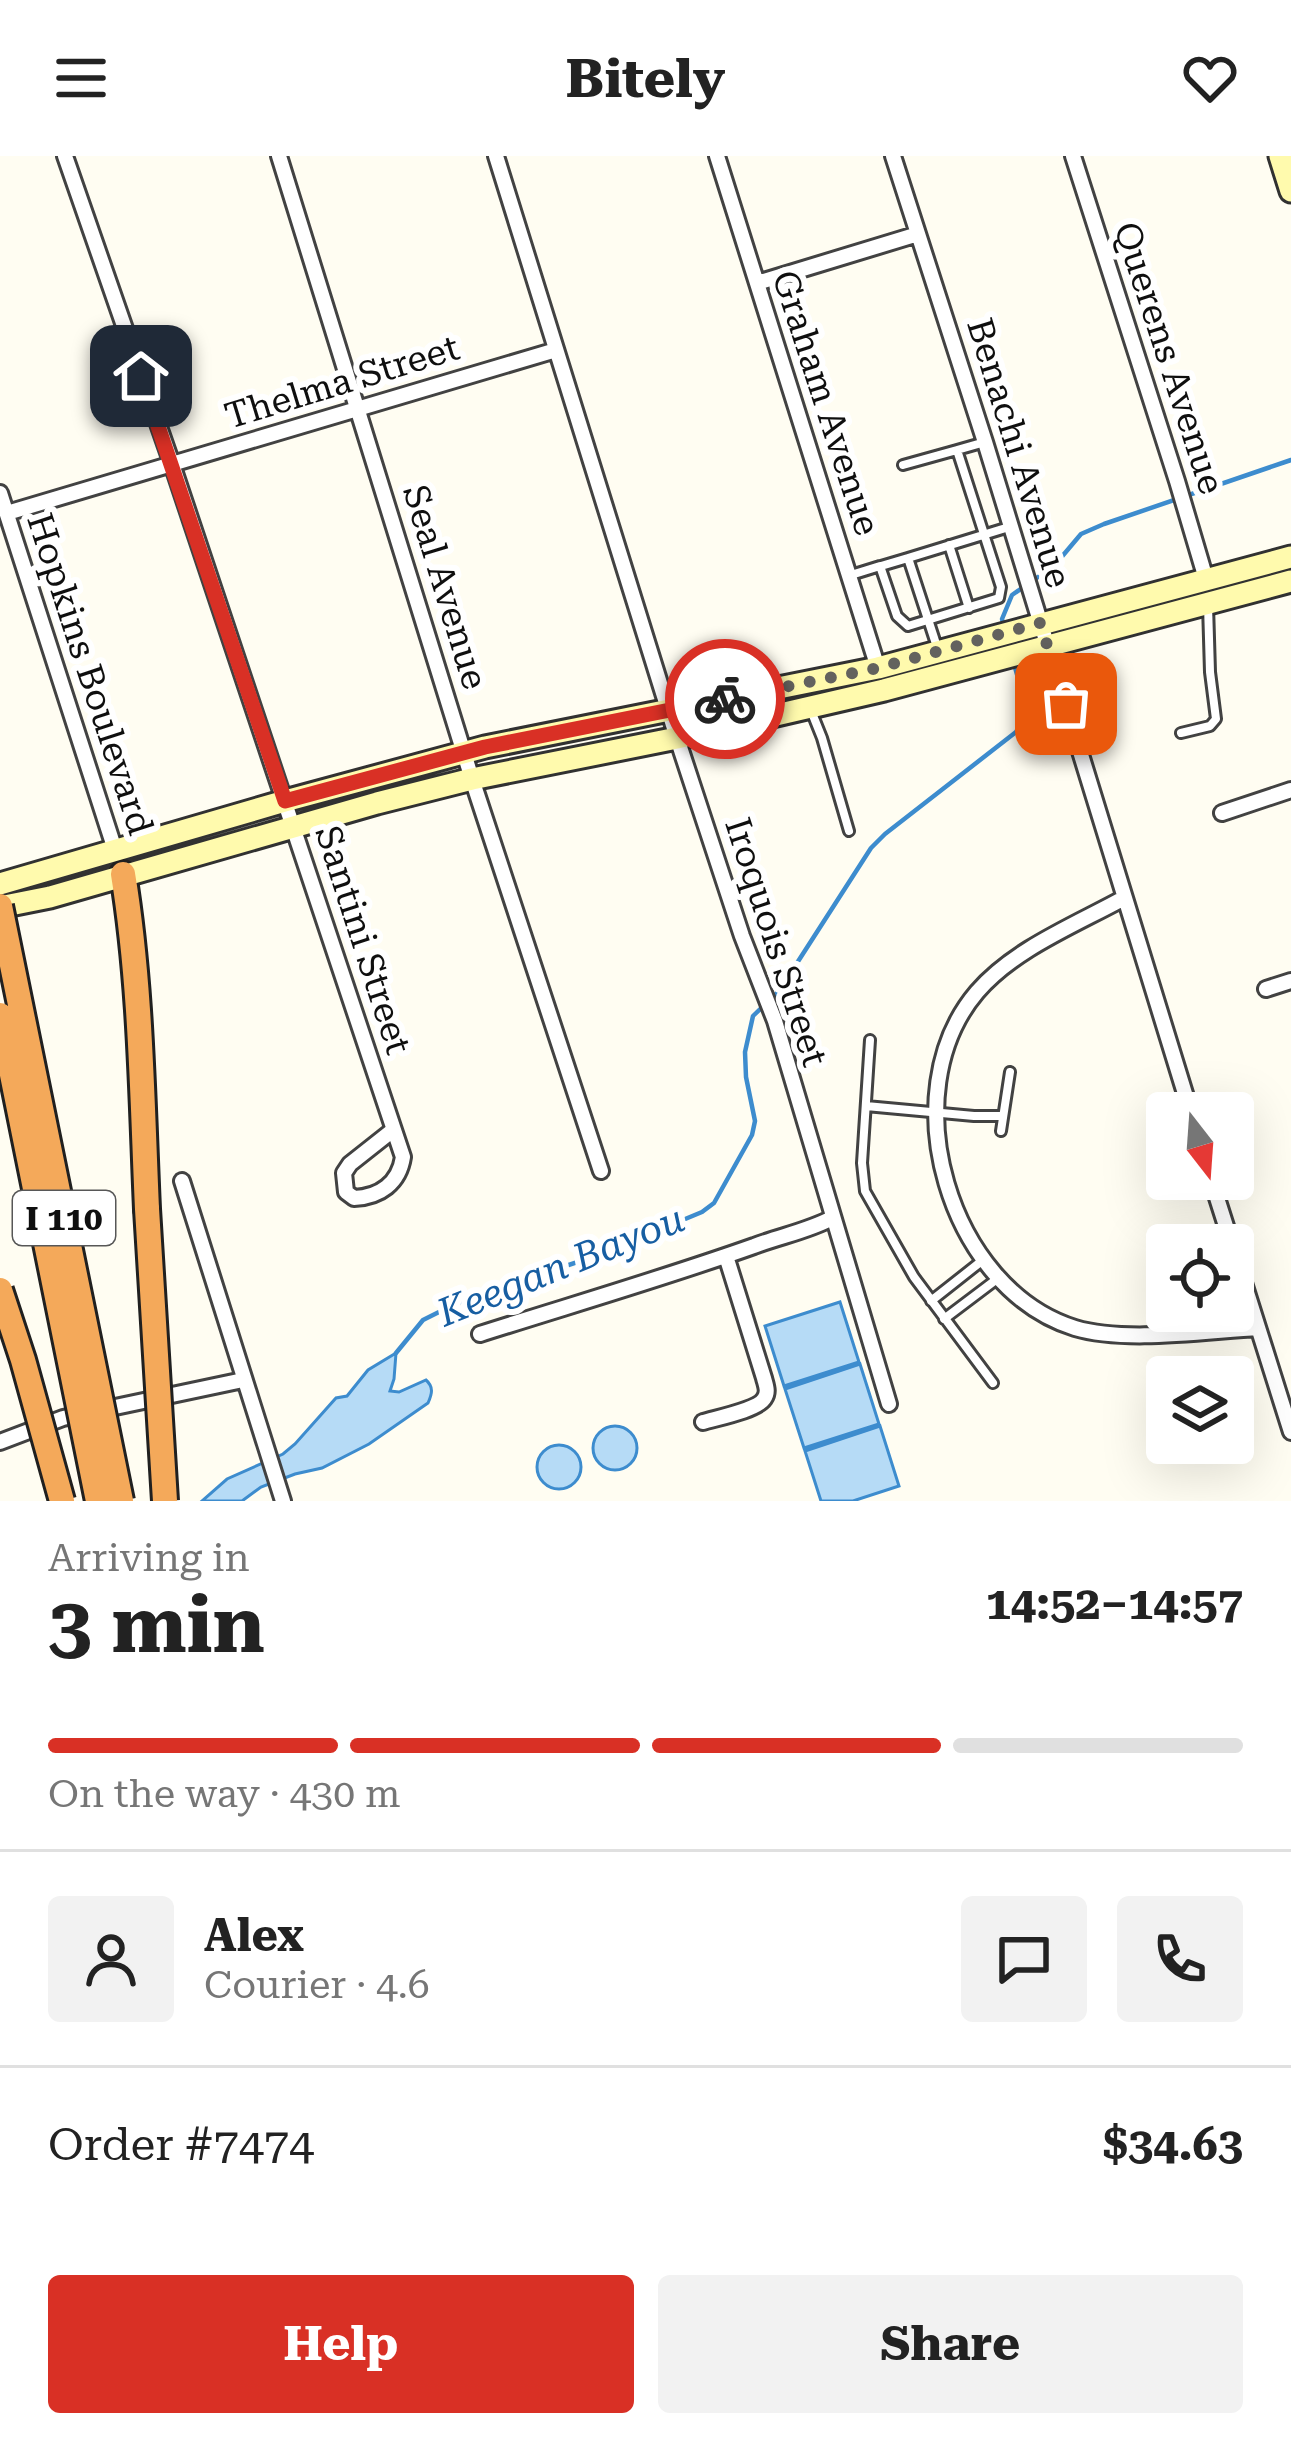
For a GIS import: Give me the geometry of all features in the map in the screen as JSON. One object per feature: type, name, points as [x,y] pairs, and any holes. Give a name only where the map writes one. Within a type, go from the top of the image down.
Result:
[{"type":"highway","points":[[119,863],[130,916],[139,1015],[165,1501]]},
{"type":"highway","name":"I 110","points":[[0,907],[121,1501]]},
{"type":"highway","name":"I 110","points":[[0,1015],[98,1501]]},
{"type":"highway","points":[[0,1290],[62,1501]]},
{"type":"main road","points":[[1280,156],[1291,191]]},
{"type":"main road","points":[[0,907],[50,897],[119,863],[285,801],[464,753],[878,668],[1006,633],[1037,612],[1291,557]]},
{"type":"main road","points":[[0,884],[294,826],[472,779],[677,738],[995,662],[1291,581]]},
{"type":"street","name":"Santini Street","points":[[64,156],[172,464],[294,826],[403,1157],[394,1182],[354,1198],[346,1192],[344,1173],[394,1130]]},
{"type":"street","name":"Seal Avenue","points":[[279,156],[472,779],[601,1171]]},
{"type":"street","name":"Iroquois Street","points":[[496,156],[677,738],[775,1022],[889,1404]]},
{"type":"street","name":"Graham Avenue","points":[[717,156],[878,668]]},
{"type":"street","name":"Benachi Avenue","points":[[893,156],[1184,1092]]},
{"type":"street","name":"Querens Avenue","points":[[1073,156],[1206,579]]},
{"type":"street","points":[[757,283],[918,234]]},
{"type":"street","name":"Thelma Street","points":[[7,513],[556,350]]},
{"type":"street","name":"Hopkins Boulevard","points":[[0,493],[119,863]]},
{"type":"street","points":[[1222,813],[1291,790]]},
{"type":"street","points":[[1124,898],[994,974],[954,1026],[938,1087],[945,1183],[952,1205],[997,1279],[1022,1303],[1050,1319],[1081,1330],[1121,1335],[1258,1328]]},
{"type":"street","points":[[1266,989],[1291,981]]},
{"type":"street","points":[[182,1181],[280,1494]]},
{"type":"street","points":[[480,1334],[832,1218]]},
{"type":"street","points":[[703,1422],[753,1406],[766,1395],[726,1256]]},
{"type":"street","points":[[1254,1315],[1291,1432]]},
{"type":"street","points":[[1,1440],[63,1418],[243,1380]]},
{"type":"lane","points":[[903,465],[985,442]]},
{"type":"lane","points":[[880,566],[897,616],[908,626],[999,598],[1001,587],[957,450]]},
{"type":"lane","points":[[849,576],[1009,526]]},
{"type":"lane","points":[[949,545],[969,608]]},
{"type":"lane","points":[[908,558],[938,651]]},
{"type":"lane","points":[[1181,733],[1210,726],[1216,719],[1208,604]]},
{"type":"lane","points":[[809,707],[849,831]]},
{"type":"lane","points":[[870,1040],[862,1163],[865,1191],[931,1301],[993,1383]]},
{"type":"lane","points":[[1001,1131],[1010,1072]]},
{"type":"lane","points":[[866,1106],[1001,1116]]},
{"type":"lane","points":[[931,1301],[983,1260]]},
{"type":"lane","points":[[944,1319],[997,1279]]},
{"type":"water","points":[[840,1302],[859,1362],[784,1386],[765,1326]]},
{"type":"water","points":[[396,1353],[390,1391],[426,1380],[432,1391],[428,1403],[369,1444],[322,1468],[261,1487],[242,1501],[202,1501],[227,1479],[283,1454],[336,1398],[347,1396],[368,1370]]},
{"type":"water","points":[[860,1364],[879,1424],[804,1448],[785,1389]]},
{"type":"water","points":[[615,1426],[630,1433],[637,1448],[630,1463],[615,1470],[600,1463],[593,1448],[600,1433]]},
{"type":"water","points":[[880,1426],[899,1486],[853,1501],[821,1501],[805,1451]]},
{"type":"water","points":[[559,1445],[574,1452],[581,1467],[574,1482],[559,1489],[544,1482],[537,1467],[544,1452]]},
{"type":"waterway","name":"Keegan Bayou","points":[[1004,626],[1002,619],[1012,595],[1054,566],[1081,534],[1291,460]]},
{"type":"waterway","name":"Keegan Bayou","points":[[396,1353],[423,1320],[457,1303],[601,1254],[714,1203],[755,1121],[745,1052],[753,1016],[779,991],[871,848],[1016,732],[1023,706],[1013,660]]},
{"type":"way so far","points":[[725,699],[878,668],[1040,623],[1066,704]]},
{"type":"route","points":[[141,376],[285,801],[485,747],[725,699]]}]
